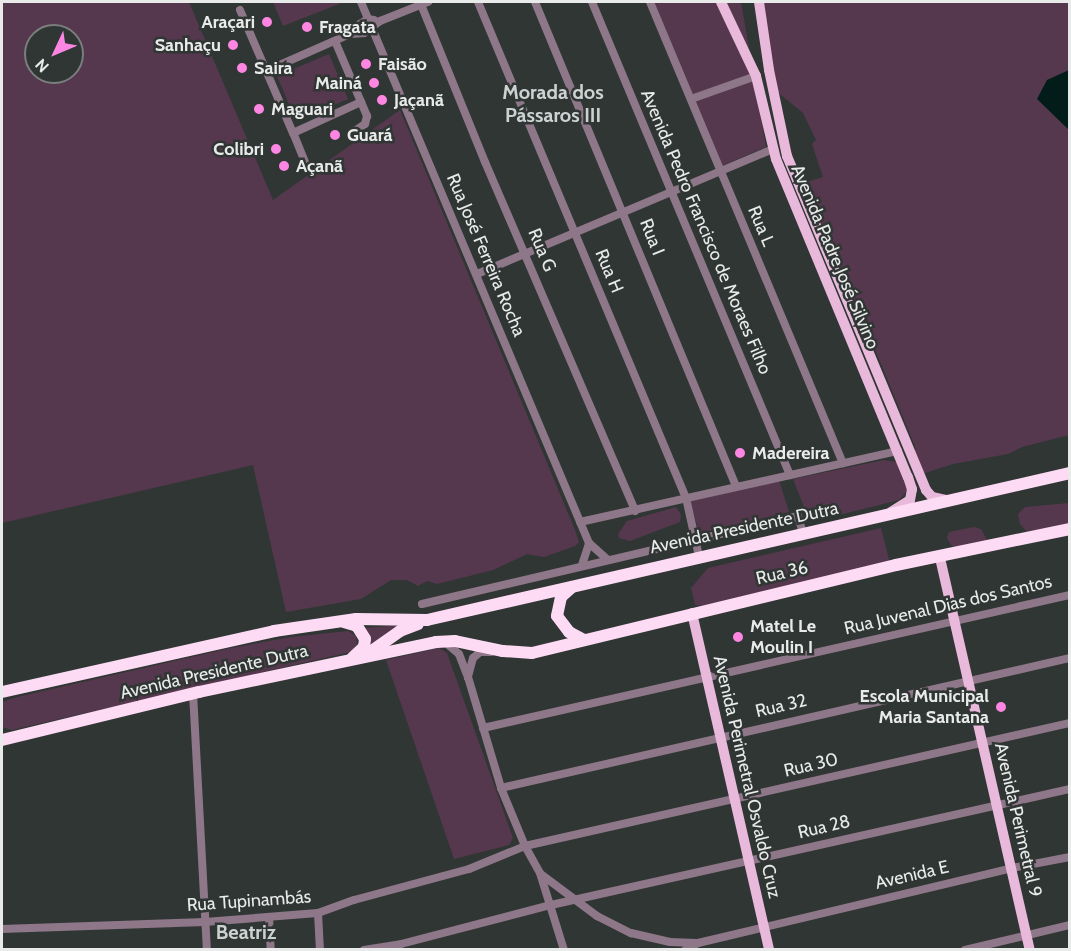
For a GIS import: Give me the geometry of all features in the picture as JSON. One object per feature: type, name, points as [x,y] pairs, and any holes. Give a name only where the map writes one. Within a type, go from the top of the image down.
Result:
[{"type":"highway","name":"Avenida Presidente Dutra","points":[[6,737],[193,693],[363,658],[400,631],[427,620],[1070,473]]},
{"type":"highway","name":"Rua 36","points":[[444,641],[503,651],[532,652],[692,613],[1070,529]]},
{"type":"highway","points":[[576,585],[561,597],[557,616],[569,632],[584,640]]},
{"type":"highway","name":"Avenida Presidente Dutra","points":[[2,692],[274,631],[340,621],[427,620]]},
{"type":"highway","points":[[340,621],[357,626],[366,639],[364,647],[348,661]]},
{"type":"highway","points":[[363,658],[444,641]]},
{"type":"main road","name":"Avenida Padre José Silvino","points":[[721,2],[756,76],[773,149],[912,489],[910,500],[888,514]]},
{"type":"main road","name":"Avenida Padre José Silvino","points":[[759,2],[781,135],[792,169],[926,490],[940,500],[950,500]]},
{"type":"main road","name":"Avenida Perimetral 9","points":[[940,558],[1030,950]]},
{"type":"main road","name":"Avenida Perimetral Osvaldo Cruz","points":[[692,613],[770,950]]},
{"type":"street","name":"Rua José Ferreira Rocha","points":[[361,2],[589,543]]},
{"type":"street","points":[[266,71],[350,34],[360,34],[380,21],[423,2]]},
{"type":"street","name":"Rua G","points":[[423,2],[485,162],[526,253],[606,450],[634,511]]},
{"type":"street","name":"Rua H","points":[[478,2],[686,498],[699,556]]},
{"type":"street","name":"Rua I","points":[[536,2],[736,486]]},
{"type":"street","name":"Avenida Pedro Francisco de Moraes Filho","points":[[592,2],[790,475]]},
{"type":"street","name":"Rua L","points":[[650,2],[843,463]]},
{"type":"street","points":[[240,10],[307,167]]},
{"type":"street","points":[[350,34],[356,26],[368,19],[380,21]]},
{"type":"street","points":[[335,40],[367,121],[353,132]]},
{"type":"street","points":[[692,99],[756,76]]},
{"type":"street","points":[[293,133],[361,102]]},
{"type":"street","points":[[477,274],[773,149]]},
{"type":"street","points":[[580,522],[898,451]]},
{"type":"street","points":[[422,604],[798,516],[803,534]]},
{"type":"street","points":[[582,565],[589,543],[607,559]]},
{"type":"street","name":"Rua Juvenal Dias dos Santos","points":[[483,728],[1070,595]]},
{"type":"street","points":[[444,641],[459,654],[468,677],[501,788],[525,846],[540,873],[564,950]]},
{"type":"street","points":[[468,677],[470,664],[480,652],[503,651]]},
{"type":"street","name":"Rua 32","points":[[501,788],[720,736],[1070,658]]},
{"type":"street","points":[[193,693],[207,950]]},
{"type":"street","name":"Rua 30","points":[[525,846],[1070,723]]},
{"type":"street","name":"Rua 28","points":[[364,950],[401,944],[551,905],[1070,789]]},
{"type":"street","name":"Rua Tupinambás","points":[[2,929],[206,922],[318,913],[354,900],[469,869],[525,846]]},
{"type":"street","name":"Avenida E","points":[[698,943],[1012,868],[1069,857]]},
{"type":"street","points":[[540,873],[597,916],[631,933],[670,942],[698,943]]},
{"type":"street","points":[[318,913],[320,950]]},
{"type":"street","points":[[268,917],[271,950]]},
{"type":"street","points":[[965,950],[1070,926]]},
{"type":"street","points":[[685,950],[698,943]]},
{"type":"shaded area","points":[[2,2],[189,2],[273,200],[400,110],[579,542],[575,546],[544,557],[527,554],[493,570],[437,584],[427,581],[418,586],[407,580],[391,580],[361,599],[286,612],[253,465],[2,523]]},
{"type":"shaded area","points":[[273,2],[344,2],[283,26]]},
{"type":"shaded area","points":[[652,2],[741,2],[766,147],[721,166]]},
{"type":"shaded area","points":[[757,2],[1069,2],[1069,435],[1022,447],[1008,454],[953,464],[925,473],[920,470],[912,454],[916,449],[865,325],[801,184],[823,177],[812,144],[816,140],[803,113],[775,90]]},
{"type":"shaded area","points":[[329,54],[348,99],[296,121],[277,76]]},
{"type":"shaded area","points":[[884,460],[897,462],[909,489],[899,500],[819,520],[806,512],[793,479]]},
{"type":"shaded area","points":[[779,480],[789,512],[700,533],[689,502]]},
{"type":"shaded area","points":[[1069,503],[1069,528],[1026,531],[1020,524],[1018,514],[1025,507]]},
{"type":"shaded area","points":[[676,507],[681,515],[680,522],[630,541],[619,538],[618,534],[627,521]]},
{"type":"shaded area","points":[[974,527],[981,529],[987,540],[983,546],[961,552],[951,545],[947,538],[949,532]]},
{"type":"shaded area","points":[[881,528],[890,564],[708,606],[695,605],[691,588],[708,568]]},
{"type":"shaded area","points":[[402,625],[390,631],[369,645],[364,628]]},
{"type":"shaded area","points":[[348,631],[356,636],[357,644],[352,651],[346,653],[12,730],[2,727],[2,702],[17,697],[231,648],[291,637]]},
{"type":"shaded area","points":[[439,648],[447,653],[513,838],[509,845],[454,859],[386,660]]},
{"type":"water","points":[[1069,70],[1069,130],[1037,99],[1047,80]]},
{"type":"place","name":"Araçari","points":[[267,22]]},
{"type":"place","name":"Fragata","points":[[307,27]]},
{"type":"place","name":"Sanhaçu","points":[[233,45]]},
{"type":"place","name":"Faisão","points":[[366,64]]},
{"type":"place","name":"Saira","points":[[242,68]]},
{"type":"place","name":"Mainá","points":[[374,83]]},
{"type":"place","name":"Jaçanã","points":[[382,100]]},
{"type":"place","name":"Maguari","points":[[259,109]]},
{"type":"place","name":"Guará","points":[[335,135]]},
{"type":"place","name":"Colibri","points":[[276,149]]},
{"type":"place","name":"Açanã","points":[[284,166]]},
{"type":"place","name":"Madereira","points":[[740,453]]},
{"type":"place","name":"Matel Le Moulin I","points":[[738,637]]},
{"type":"place","name":"Escola Municipal Maria Santana","points":[[1001,707]]},
{"type":"district","name":"Morada dos Pássaros III","points":[[553,104]]},
{"type":"district","name":"Beatriz","points":[[246,932]]}]
